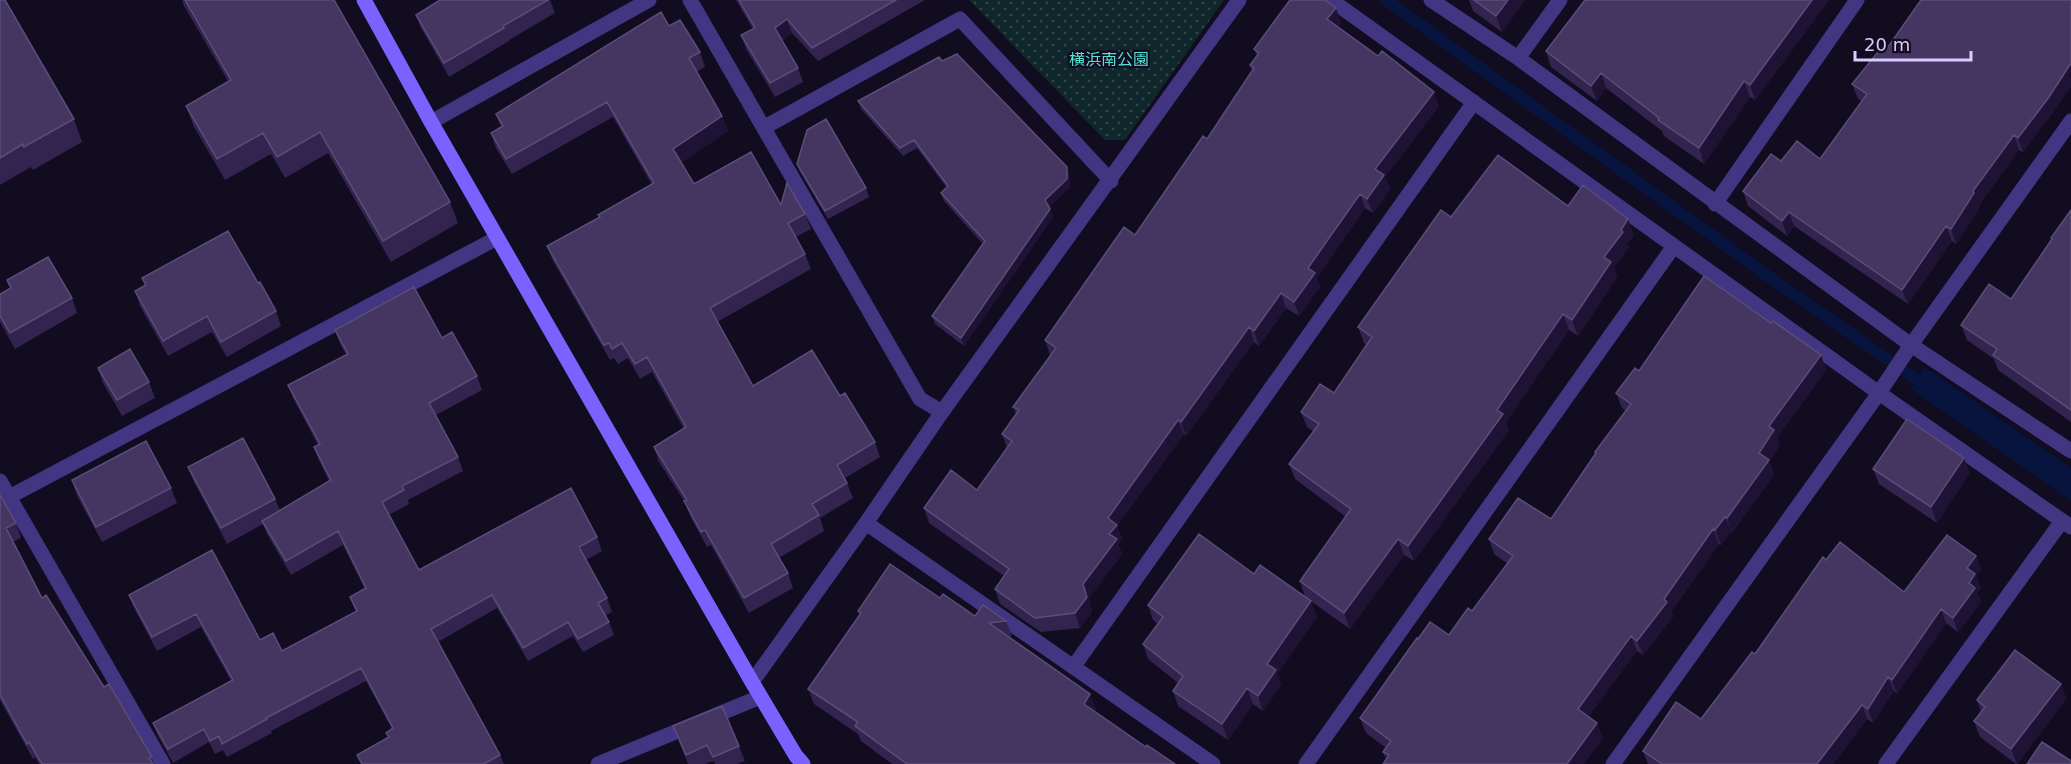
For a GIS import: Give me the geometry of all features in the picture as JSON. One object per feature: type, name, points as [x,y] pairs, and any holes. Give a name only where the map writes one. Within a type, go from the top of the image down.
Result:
[{"type":"street","points":[[364,0],[431,122],[760,697],[796,756],[804,764]]},
{"type":"street","points":[[431,122],[649,0]]},
{"type":"street","points":[[690,0],[921,399],[942,412]]},
{"type":"street","points":[[752,682],[942,412],[1111,181],[1239,0]]},
{"type":"street","points":[[1331,0],[1879,393],[2066,524],[1886,764]]},
{"type":"street","points":[[1431,0],[1518,58],[1911,345],[2071,451]]},
{"type":"street","points":[[1518,58],[1560,0]]},
{"type":"street","points":[[1715,204],[1857,0]]},
{"type":"street","points":[[765,127],[960,19],[1111,181]]},
{"type":"street","points":[[1074,666],[1474,102]]},
{"type":"street","points":[[1613,764],[2071,121]]},
{"type":"street","points":[[9,497],[497,238]]},
{"type":"street","points":[[1306,764],[1674,246]]},
{"type":"street","points":[[0,481],[164,764]]},
{"type":"street","points":[[866,523],[1213,764]]},
{"type":"street","points":[[598,764],[760,697]]},
{"type":"green space","name":"横浜南公園","points":[[969,0],[1224,0],[1125,140],[1105,140]]},
{"type":"water","points":[[1925,367],[2071,468],[2071,501],[1911,389]]},
{"type":"building","points":[[0,0],[5,0],[74,119],[0,158]]},
{"type":"building","points":[[185,0],[334,0],[450,202],[383,241],[320,132],[277,157],[263,133],[217,159],[186,106],[231,80]]},
{"type":"building","points":[[440,0],[548,0],[444,63],[416,15]]},
{"type":"building","points":[[739,0],[896,0],[812,48],[787,19],[775,28],[798,68],[770,83],[741,35],[755,28]]},
{"type":"building","points":[[1290,0],[1325,0],[1336,8],[1327,19],[1378,56],[1382,51],[1434,92],[1375,169],[1384,175],[1367,199],[1360,194],[1308,268],[1315,273],[1294,302],[1281,293],[1254,331],[1249,327],[1181,422],[1178,420],[1108,518],[1117,525],[1109,534],[1117,539],[1083,584],[1087,597],[1075,613],[1035,618],[995,589],[1009,569],[924,508],[951,470],[977,490],[1012,441],[1002,434],[1019,410],[1013,407],[1056,348],[1045,340],[1124,227],[1135,235],[1203,136],[1207,139],[1254,68],[1250,65],[1259,53],[1254,49]]},
{"type":"building","points":[[1474,0],[1508,0],[1496,16]]},
{"type":"building","points":[[1585,0],[1812,0],[1750,85],[1744,81],[1699,148],[1658,120],[1659,118],[1601,73],[1591,86],[1546,51]]},
{"type":"building","points":[[1921,0],[2071,0],[2071,63],[2018,138],[2014,135],[1973,191],[1974,193],[1951,229],[1946,226],[1902,290],[1789,212],[1782,221],[1743,191],[1771,154],[1781,161],[1797,141],[1820,159],[1867,94],[1852,84],[1882,47],[1886,50]]},
{"type":"building","points":[[661,12],[669,26],[680,20],[700,52],[689,58],[722,116],[673,149],[694,184],[751,152],[781,205],[787,183],[805,214],[788,223],[805,254],[710,308],[753,386],[812,350],[840,396],[845,393],[875,442],[837,465],[847,483],[812,504],[819,515],[771,544],[788,573],[744,598],[705,530],[701,532],[684,501],[687,500],[654,447],[686,427],[647,357],[635,364],[622,343],[612,349],[609,343],[604,345],[547,246],[600,217],[598,215],[654,183],[607,102],[506,159],[491,133],[503,126],[496,114]]},
{"type":"building","points":[[957,54],[1067,167],[1067,179],[1045,200],[1050,209],[961,338],[932,316],[985,241],[941,193],[948,186],[914,140],[900,148],[858,101],[939,57],[942,61]]},
{"type":"building","points":[[826,119],[866,188],[825,211],[797,164],[807,130]]},
{"type":"building","points":[[1498,155],[1568,206],[1583,185],[1628,219],[1621,230],[1623,232],[1604,257],[1611,262],[1572,320],[1563,314],[1497,410],[1503,414],[1408,546],[1398,539],[1344,613],[1300,581],[1351,509],[1289,464],[1319,424],[1301,412],[1320,384],[1334,393],[1372,337],[1358,327],[1441,210],[1451,217]]},
{"type":"building","points":[[2071,210],[2071,410],[1993,355],[1997,349],[1961,325],[1989,284],[2011,299]]},
{"type":"building","points":[[228,231],[276,311],[221,342],[207,316],[163,341],[135,291],[146,285],[142,278]]},
{"type":"building","points":[[48,257],[72,298],[10,333],[0,316],[0,294],[11,288],[7,280]]},
{"type":"building","points":[[1704,276],[1821,355],[1769,426],[1774,430],[1759,453],[1769,460],[1727,518],[1725,517],[1715,530],[1713,529],[1664,599],[1667,602],[1637,641],[1631,636],[1578,709],[1597,723],[1567,764],[1383,764],[1389,755],[1383,752],[1391,741],[1360,718],[1430,622],[1449,635],[1468,608],[1472,611],[1513,556],[1489,539],[1518,498],[1551,519],[1595,452],[1631,404],[1616,393],[1635,368],[1639,371]]},
{"type":"building","points":[[414,287],[442,338],[452,332],[477,376],[429,403],[458,457],[402,486],[404,490],[382,502],[419,570],[571,488],[597,537],[579,547],[607,598],[598,603],[609,622],[578,639],[568,622],[523,648],[492,595],[431,629],[500,755],[484,764],[362,764],[357,755],[389,737],[386,733],[393,728],[361,668],[222,744],[219,736],[210,741],[204,729],[168,749],[153,723],[233,680],[196,614],[152,637],[129,595],[212,550],[260,640],[273,633],[282,651],[357,611],[350,597],[366,588],[338,531],[286,561],[262,521],[331,480],[314,447],[320,444],[288,385],[348,354],[335,330]]},
{"type":"building","points":[[130,349],[149,382],[117,400],[98,368]]},
{"type":"building","points":[[1907,419],[1964,458],[1931,507],[1873,469]]},
{"type":"building","points":[[243,438],[275,499],[221,528],[188,467]]},
{"type":"building","points":[[146,441],[171,488],[96,527],[72,480]]},
{"type":"building","points":[[0,495],[16,523],[6,528],[42,598],[46,595],[104,687],[109,684],[152,757],[149,758],[153,764],[42,764],[29,742],[27,744],[0,695]]},
{"type":"building","points":[[1199,534],[1254,574],[1260,565],[1311,601],[1267,664],[1276,670],[1258,696],[1247,688],[1222,724],[1173,691],[1183,676],[1143,644],[1163,617],[1148,605]]},
{"type":"building","points":[[1947,535],[1976,556],[1967,568],[1975,574],[1969,583],[1975,588],[1953,618],[1941,609],[1892,680],[1888,677],[1868,709],[1862,705],[1817,764],[1662,764],[1643,751],[1676,702],[1701,719],[1752,652],[1755,654],[1823,557],[1826,560],[1840,542],[1904,592]]},
{"type":"building","points":[[890,564],[940,598],[943,594],[975,616],[983,605],[1006,621],[989,623],[1090,694],[1084,704],[1175,764],[907,764],[855,726],[858,722],[808,689],[861,613],[858,611]]},
{"type":"building","points":[[2015,650],[2061,684],[2011,749],[1974,721],[1985,707],[1977,700]]},
{"type":"building","points":[[722,706],[739,746],[713,757],[707,745],[686,755],[673,726]]},
{"type":"building","points":[[2042,742],[2071,761],[2071,764],[2027,764]]},
{"type":"waterway","points":[[1386,0],[1779,284],[1929,388]]}]
